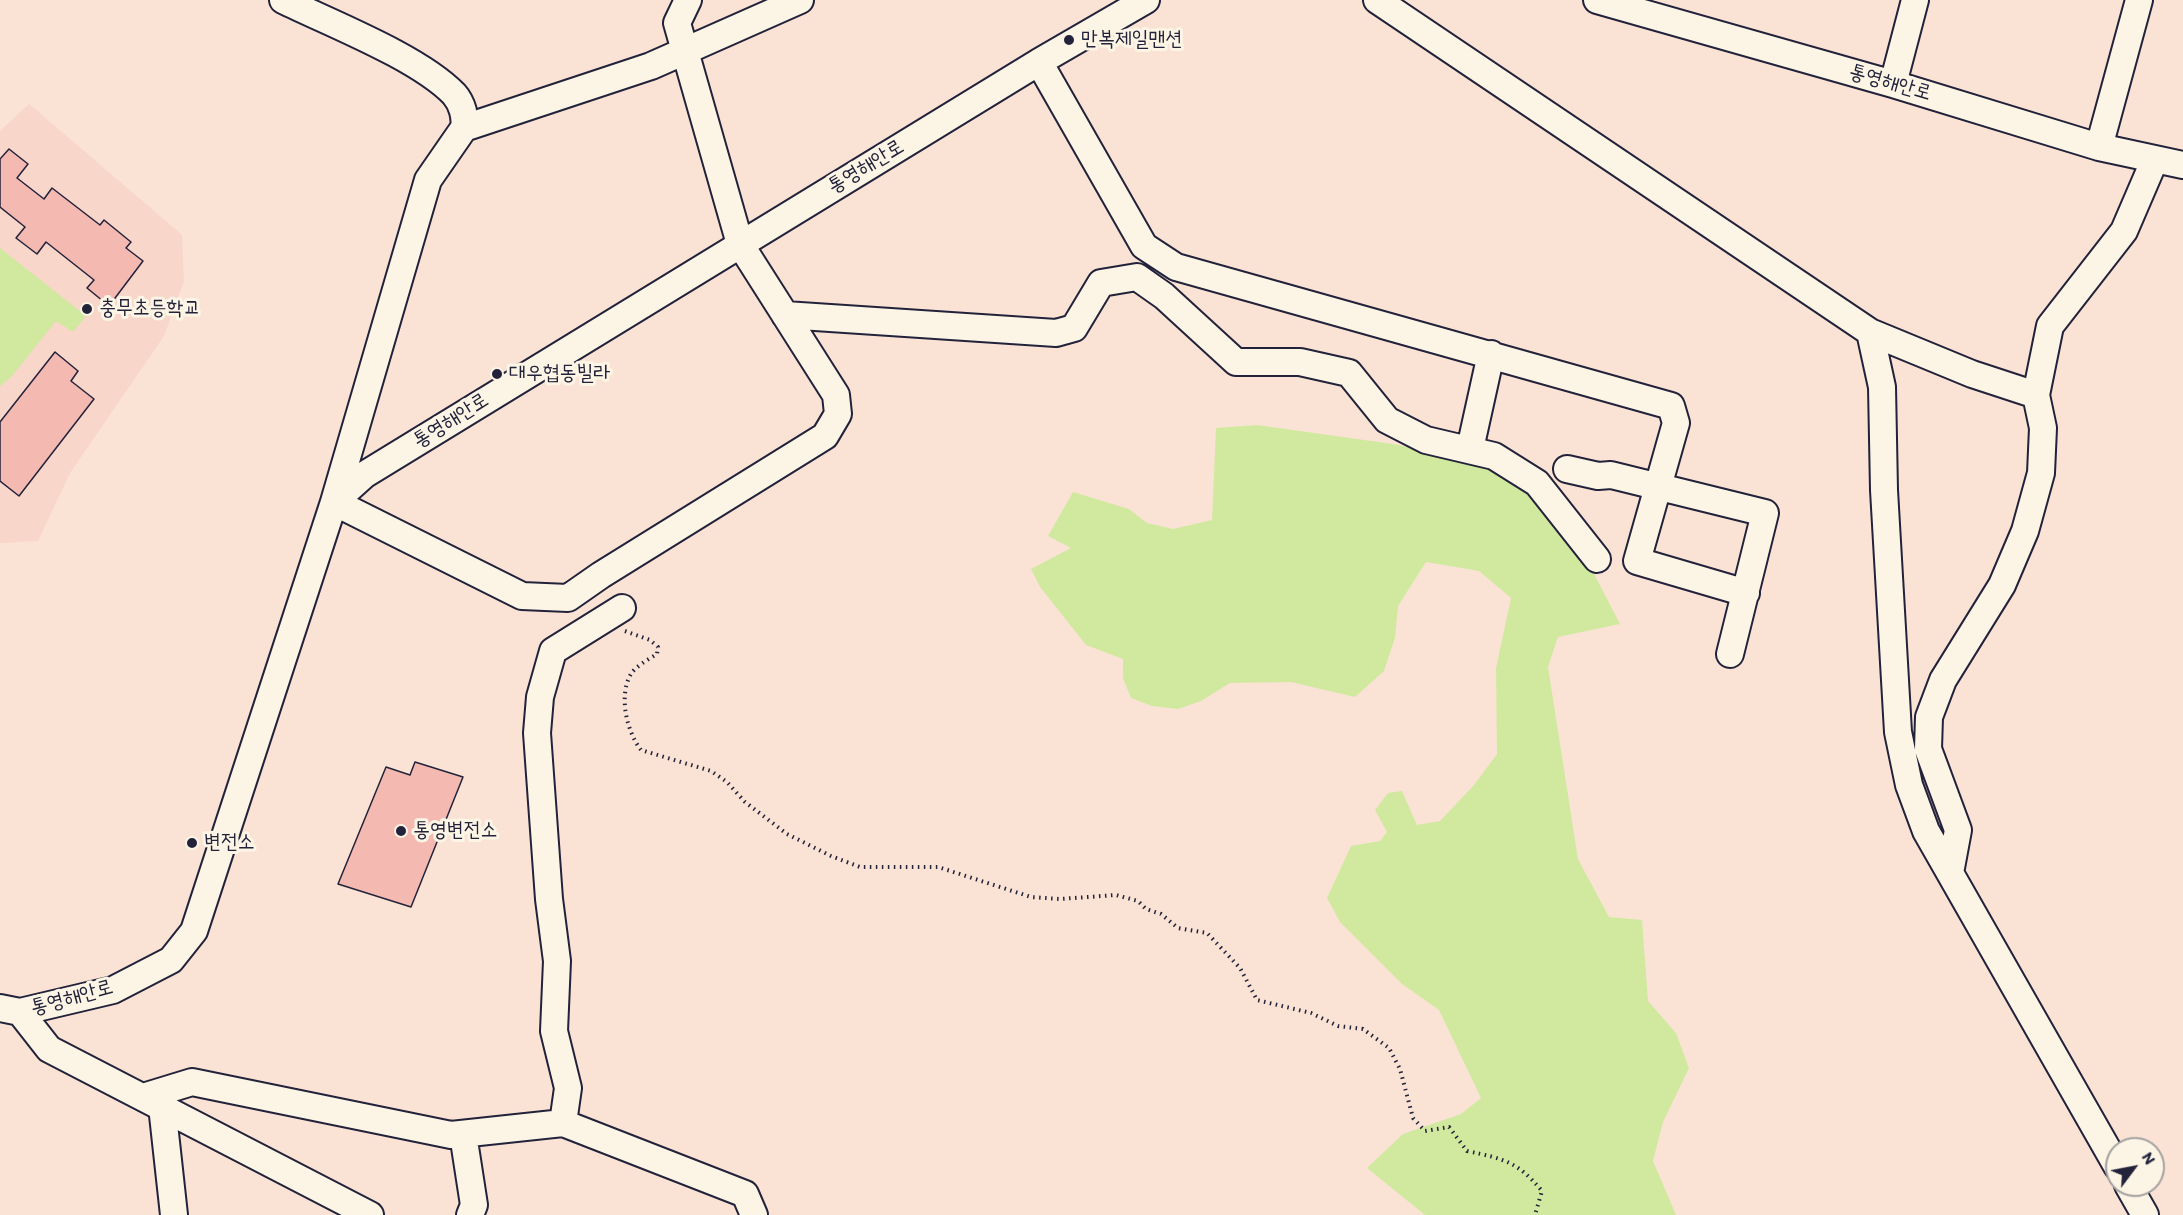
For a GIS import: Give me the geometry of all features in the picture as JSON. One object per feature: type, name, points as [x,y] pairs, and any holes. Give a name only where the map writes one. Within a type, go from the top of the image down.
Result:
[{"type":"street","points":[[283,0],[421,68],[455,96],[466,119],[464,128],[428,180],[334,502],[522,596],[568,598],[601,574],[825,436],[838,414],[836,395],[740,244],[677,23],[688,0]]},
{"type":"street","points":[[464,128],[651,66],[800,0]]},
{"type":"street","name":"통영해안로","points":[[10,1010],[113,990],[171,960],[194,931],[334,502],[364,475],[1039,62],[1146,0]]},
{"type":"street","points":[[1377,0],[1870,332],[1972,374],[2036,395]]},
{"type":"street","name":"통영해안로","points":[[1597,0],[1672,10],[1893,84],[2098,147],[2183,165]]},
{"type":"street","points":[[1893,84],[1916,0]]},
{"type":"street","points":[[2098,147],[2139,0]]},
{"type":"street","points":[[1039,62],[1144,246],[1176,267],[1671,406],[1676,423],[1637,561],[1746,592]]},
{"type":"street","points":[[1950,873],[1958,830],[1928,749],[1929,717],[1943,680],[2002,585],[2025,531],[2041,473],[2043,428],[2036,395],[2050,326],[2124,231],[2155,159]]},
{"type":"street","points":[[785,315],[1056,333],[1074,328],[1101,283],[1137,277],[1164,296],[1236,362],[1300,362],[1349,373],[1387,420],[1426,440],[1494,456],[1537,483],[1597,559]]},
{"type":"street","points":[[1870,332],[1882,387],[1884,490],[1898,732],[1909,785],[1926,831],[2105,1145]]},
{"type":"street","points":[[1470,449],[1491,354]]},
{"type":"street","points":[[1567,469],[1598,476],[1611,476],[1766,513],[1730,654]]},
{"type":"street","points":[[563,1123],[568,1088],[554,1031],[557,961],[549,899],[537,733],[540,697],[553,651],[612,614]]},
{"type":"street","points":[[10,1010],[48,1049],[370,1215]]},
{"type":"street","points":[[152,1101],[192,1082],[451,1135],[563,1123],[745,1194],[754,1215]]},
{"type":"street","points":[[152,1101],[174,1215]]},
{"type":"street","points":[[463,1134],[472,1176],[474,1205],[470,1215]]},
{"type":"street","points":[[2135,1197],[2145,1215]]},
{"type":"path","points":[[612,614],[658,647],[657,654],[632,673],[626,694],[628,729],[641,750],[711,771],[727,782],[745,802],[787,834],[831,856],[860,867],[938,867],[1031,897],[1060,899],[1116,895],[1138,901],[1146,909],[1161,914],[1178,928],[1207,933],[1240,968],[1257,1000],[1311,1013],[1338,1026],[1363,1029],[1389,1048],[1400,1069],[1413,1118],[1425,1131],[1449,1126],[1467,1151],[1500,1158],[1525,1170],[1542,1191],[1535,1215]]},
{"type":"shaded area","name":"충무초등학교","points":[[29,104],[182,235],[184,281],[164,336],[70,473],[38,541],[0,543],[0,131]]},
{"type":"green space","points":[[0,248],[86,316],[73,332],[56,321],[12,376],[0,386]]},
{"type":"green space","points":[[1257,425],[1393,444],[1486,462],[1559,506],[1620,624],[1558,637],[1548,667],[1578,859],[1609,917],[1642,920],[1648,1001],[1676,1033],[1689,1068],[1663,1122],[1653,1161],[1676,1215],[1425,1215],[1367,1168],[1403,1134],[1461,1114],[1481,1098],[1439,1010],[1402,984],[1340,922],[1327,898],[1351,846],[1380,841],[1387,832],[1375,810],[1388,793],[1402,791],[1417,825],[1440,821],[1474,785],[1497,754],[1496,668],[1511,598],[1479,571],[1426,562],[1398,606],[1395,638],[1384,671],[1355,697],[1291,682],[1230,683],[1201,701],[1178,709],[1152,706],[1131,698],[1123,678],[1123,659],[1086,645],[1040,587],[1031,569],[1071,548],[1048,536],[1073,492],[1129,509],[1147,523],[1173,529],[1212,520],[1216,428]]},
{"type":"building","points":[[9,149],[28,164],[17,178],[44,199],[52,188],[100,225],[104,220],[131,242],[126,248],[143,261],[109,306],[87,288],[94,280],[46,242],[37,254],[16,238],[25,227],[0,207],[0,159]]},
{"type":"building","points":[[55,352],[78,371],[71,381],[94,399],[19,496],[0,481],[0,422]]},
{"type":"building","name":"통영변전소","points":[[415,762],[463,777],[411,907],[338,884],[386,767],[410,775]]},
{"type":"place","name":"만복제일맨션","points":[[1069,40]]},
{"type":"place","name":"충무초등학교","points":[[87,309]]},
{"type":"place","name":"대우협동빌라","points":[[497,374]]},
{"type":"place","name":"통영변전소","points":[[401,831]]},
{"type":"place","name":"변전소","points":[[192,843]]}]
